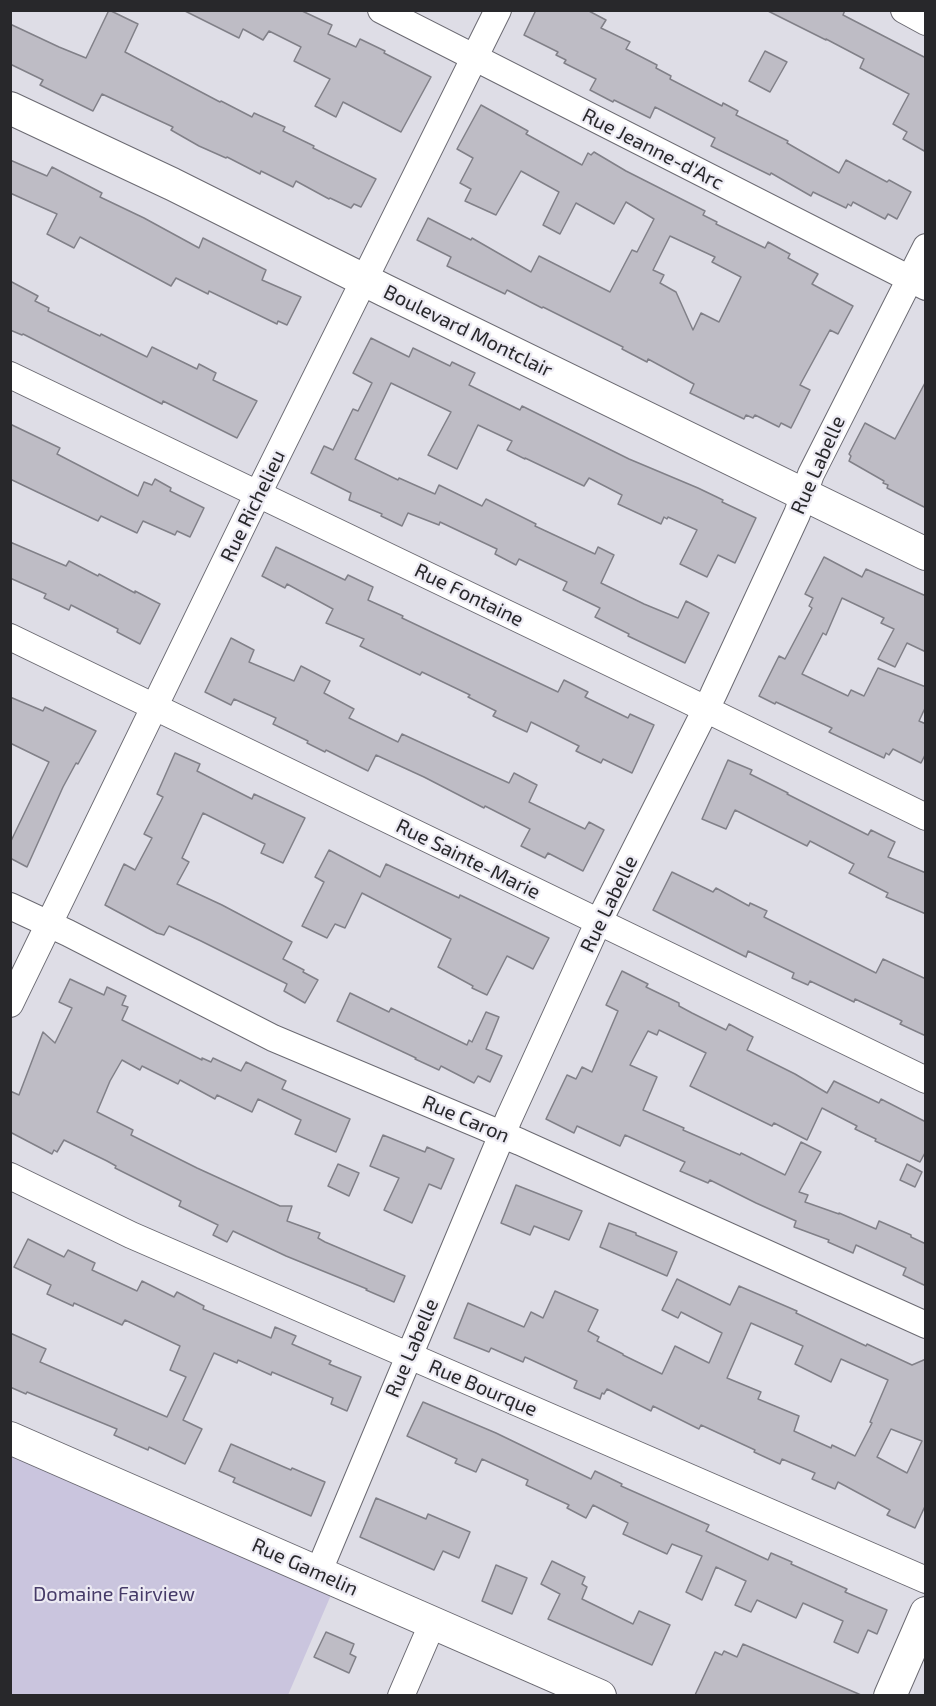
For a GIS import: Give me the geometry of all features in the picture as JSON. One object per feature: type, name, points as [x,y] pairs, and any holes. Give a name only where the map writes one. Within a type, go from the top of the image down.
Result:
[{"type":"street","name":"Rue Jeanne-d'Arc","points":[[381,10],[917,283]]},
{"type":"street","name":"Rue Richelieu","points":[[10,1004],[498,10]]},
{"type":"street","points":[[904,10],[926,22]]},
{"type":"street","name":"Boulevard Montclair","points":[[10,108],[172,184],[926,554]]},
{"type":"street","name":"Rue Labelle","points":[[318,1573],[502,1135],[598,923],[706,710],[797,514],[811,474],[917,283],[926,247]]},
{"type":"street","name":"Rue Fontaine","points":[[10,375],[259,493],[926,817]]},
{"type":"street","name":"Rue Sainte-Marie","points":[[10,637],[926,1080]]},
{"type":"street","name":"Rue Caron","points":[[10,906],[68,933],[273,1038],[502,1135],[926,1325]]},
{"type":"street","name":"Rue Bourque","points":[[10,1176],[131,1235],[926,1580]]},
{"type":"street","name":"Rue Gamelin","points":[[10,1438],[600,1695]]},
{"type":"street","points":[[890,1695],[926,1613]]},
{"type":"street","points":[[401,1695],[433,1622]]},
{"type":"green space","name":"Domaine Fairview","points":[[10,1438],[337,1581],[288,1695],[11,1695]]},
{"type":"building","points":[[109,10],[138,24],[125,52],[252,117],[254,113],[285,127],[283,131],[376,179],[361,207],[354,204],[351,208],[296,181],[293,187],[261,171],[260,174],[199,146],[171,130],[173,127],[102,94],[93,111],[40,85],[43,80],[10,64],[10,24],[86,58]]},
{"type":"building","points":[[183,10],[300,10],[332,25],[328,34],[356,47],[360,39],[431,77],[401,132],[343,102],[336,117],[315,106],[330,79],[294,61],[301,47],[269,31],[263,40],[243,29],[239,38]]},
{"type":"building","points":[[536,10],[587,10],[606,20],[601,28],[630,42],[626,49],[657,65],[656,68],[671,76],[670,79],[722,106],[723,103],[738,111],[736,115],[788,141],[787,143],[839,173],[846,160],[911,192],[897,219],[888,214],[885,219],[853,202],[846,208],[813,192],[811,196],[771,173],[770,175],[711,146],[715,138],[655,107],[650,118],[590,90],[596,79],[564,63],[566,60],[556,55],[558,52],[524,35]]},
{"type":"building","points":[[766,10],[845,10],[843,15],[926,58],[926,152],[903,139],[907,132],[893,124],[909,94],[860,68],[864,59]]},
{"type":"building","points":[[765,51],[787,62],[770,92],[749,81]]},
{"type":"building","points":[[481,105],[528,131],[526,134],[582,165],[588,153],[591,155],[594,152],[705,211],[703,215],[717,222],[716,224],[765,248],[768,242],[790,254],[788,258],[818,274],[812,284],[853,306],[838,334],[830,330],[800,385],[810,390],[791,428],[781,423],[779,427],[755,415],[753,418],[746,415],[744,419],[690,393],[694,384],[648,359],[647,362],[622,349],[623,347],[507,290],[505,294],[447,266],[451,257],[417,240],[428,218],[471,240],[472,238],[531,272],[539,256],[610,292],[632,250],[637,252],[654,219],[626,202],[614,224],[576,203],[560,234],[543,225],[559,192],[521,171],[496,215],[465,201],[471,189],[460,183],[473,158],[457,149]],"holes":[[[670,236],[715,257],[712,262],[741,277],[719,322],[701,313],[693,330],[676,292],[660,283],[664,275],[653,270]]]},
{"type":"building","points":[[10,160],[47,176],[52,167],[102,193],[100,197],[199,248],[203,238],[266,270],[262,280],[301,297],[287,325],[278,321],[277,324],[209,291],[208,294],[176,278],[171,286],[80,237],[74,248],[47,234],[57,214],[10,193]]},
{"type":"building","points":[[10,281],[38,296],[35,301],[49,308],[48,311],[147,357],[152,347],[197,369],[199,364],[216,373],[213,380],[257,401],[237,438],[163,401],[162,404],[23,334],[10,330]]},
{"type":"building","points":[[371,338],[409,357],[413,348],[450,366],[452,362],[475,373],[469,385],[520,410],[522,406],[629,459],[698,488],[756,518],[735,563],[718,555],[707,577],[680,564],[697,530],[668,517],[667,519],[664,517],[661,524],[618,504],[622,495],[589,478],[584,486],[525,459],[507,450],[512,441],[478,425],[457,469],[428,455],[451,412],[391,383],[355,459],[398,480],[399,478],[435,494],[439,485],[482,506],[486,499],[536,524],[535,526],[595,554],[598,547],[614,555],[601,583],[644,604],[678,618],[686,601],[709,613],[685,663],[628,636],[629,634],[595,617],[600,608],[563,590],[567,582],[519,559],[516,565],[495,554],[497,549],[440,522],[439,525],[408,513],[402,526],[381,516],[382,514],[349,500],[351,493],[311,473],[324,446],[333,450],[353,409],[358,411],[372,383],[353,373]]},
{"type":"building","points":[[926,381],[926,508],[887,488],[888,485],[883,483],[884,481],[849,461],[851,456],[849,454],[865,423],[895,439]]},
{"type":"building","points":[[10,424],[60,448],[57,454],[138,496],[144,482],[152,485],[155,479],[171,488],[170,491],[204,508],[190,537],[177,531],[175,535],[143,521],[137,533],[101,516],[98,521],[10,479]]},
{"type":"building","points":[[10,542],[66,566],[69,561],[160,604],[140,644],[117,632],[118,629],[71,605],[69,610],[44,598],[46,594],[10,578]]},
{"type":"building","points":[[276,547],[345,580],[348,575],[373,587],[368,600],[558,692],[564,680],[588,692],[585,697],[628,718],[630,714],[654,725],[632,773],[603,759],[601,763],[576,751],[579,746],[531,722],[527,732],[493,716],[496,711],[468,697],[470,695],[422,672],[420,675],[360,646],[364,639],[326,623],[333,609],[287,584],[285,588],[262,576]]},
{"type":"building","points":[[824,557],[862,577],[866,569],[926,596],[926,652],[907,643],[895,667],[878,659],[894,629],[881,623],[884,618],[842,598],[826,635],[823,633],[802,674],[848,696],[851,690],[864,696],[878,668],[926,687],[926,706],[919,721],[926,724],[926,753],[921,763],[893,749],[889,755],[886,753],[884,758],[829,732],[832,728],[759,696],[779,656],[785,659],[812,608],[809,606],[813,598],[805,594]]},
{"type":"building","points":[[231,638],[254,650],[249,662],[294,681],[301,666],[330,681],[324,693],[354,709],[349,718],[398,742],[402,734],[509,783],[514,773],[537,785],[529,802],[585,829],[589,822],[604,830],[583,871],[548,853],[545,858],[521,846],[530,829],[424,777],[376,755],[368,771],[326,750],[325,752],[273,724],[276,718],[234,699],[231,705],[205,692]]},
{"type":"building","points":[[10,697],[43,711],[45,707],[96,731],[63,787],[27,867],[10,858],[10,843],[49,762],[10,743]]},
{"type":"building","points":[[175,753],[200,764],[197,771],[252,799],[254,794],[305,818],[283,863],[261,853],[265,844],[203,813],[182,858],[189,862],[177,884],[292,942],[283,959],[318,980],[305,1003],[284,991],[287,984],[201,941],[169,926],[164,935],[157,933],[105,905],[124,864],[135,870],[152,838],[144,834],[163,797],[157,794]]},
{"type":"building","points":[[728,760],[752,770],[750,774],[868,835],[871,830],[895,842],[888,857],[926,873],[926,914],[886,897],[888,893],[849,873],[854,864],[810,841],[807,846],[735,810],[726,829],[702,819]]},
{"type":"building","points":[[329,850],[380,877],[386,864],[459,898],[460,895],[549,938],[533,969],[507,956],[487,995],[438,967],[451,939],[362,893],[345,928],[335,924],[327,938],[302,926],[324,882],[315,877]]},
{"type":"building","points":[[672,872],[713,892],[716,888],[749,906],[750,903],[767,911],[764,917],[876,973],[883,959],[926,979],[926,1036],[900,1024],[902,1021],[855,999],[854,1002],[810,981],[808,985],[792,978],[794,973],[748,951],[746,957],[653,910]]},
{"type":"building","points":[[622,971],[648,984],[646,987],[679,1003],[679,1006],[692,1013],[726,1030],[729,1024],[753,1037],[747,1050],[827,1093],[834,1081],[879,1103],[881,1099],[926,1122],[926,1151],[920,1162],[875,1141],[876,1139],[855,1129],[857,1126],[822,1108],[807,1140],[774,1123],[772,1126],[690,1086],[706,1053],[659,1030],[657,1035],[648,1031],[630,1065],[657,1077],[643,1110],[684,1128],[683,1130],[740,1155],[741,1153],[785,1175],[801,1142],[821,1152],[799,1192],[808,1195],[805,1202],[839,1213],[876,1229],[879,1221],[926,1244],[926,1286],[903,1275],[906,1268],[856,1245],[853,1253],[828,1242],[829,1240],[794,1227],[796,1221],[710,1180],[708,1183],[680,1171],[685,1162],[625,1135],[620,1146],[577,1126],[574,1133],[546,1119],[567,1075],[576,1079],[582,1067],[592,1072],[618,1011],[606,1005]]},
{"type":"building","points":[[70,979],[104,995],[107,987],[126,996],[122,1005],[128,1007],[122,1020],[202,1060],[202,1058],[211,1062],[213,1058],[241,1071],[246,1062],[286,1081],[282,1089],[350,1119],[336,1152],[295,1134],[301,1120],[258,1099],[252,1112],[217,1095],[215,1099],[180,1080],[178,1084],[142,1066],[140,1070],[122,1060],[97,1112],[133,1130],[131,1135],[197,1168],[280,1206],[292,1206],[287,1221],[320,1233],[318,1238],[325,1242],[405,1276],[394,1302],[233,1231],[227,1242],[213,1235],[218,1225],[179,1206],[181,1201],[64,1140],[57,1152],[54,1150],[52,1154],[10,1132],[10,1091],[19,1095],[43,1032],[55,1043],[72,1008],[59,1002]]},
{"type":"building","points":[[350,993],[389,1012],[391,1008],[467,1045],[469,1040],[472,1042],[486,1012],[499,1017],[486,1049],[502,1056],[490,1082],[478,1076],[474,1083],[441,1066],[439,1070],[337,1021]]},
{"type":"building","points":[[383,1135],[425,1152],[427,1147],[454,1159],[441,1189],[429,1184],[412,1223],[384,1210],[399,1178],[370,1166]]},
{"type":"building","points":[[338,1164],[359,1173],[349,1196],[328,1186]]},
{"type":"building","points":[[907,1164],[922,1172],[915,1187],[900,1180]]},
{"type":"building","points":[[516,1185],[582,1211],[569,1240],[534,1226],[530,1235],[501,1223]]},
{"type":"building","points":[[609,1223],[677,1252],[667,1276],[600,1247]]},
{"type":"building","points":[[28,1239],[64,1257],[68,1250],[95,1263],[92,1270],[137,1291],[142,1281],[174,1297],[177,1292],[204,1306],[203,1309],[271,1338],[275,1327],[296,1336],[292,1344],[331,1361],[329,1364],[361,1377],[347,1411],[331,1404],[333,1398],[272,1372],[271,1375],[238,1360],[237,1363],[214,1353],[183,1420],[202,1429],[185,1464],[149,1447],[148,1450],[114,1435],[117,1429],[10,1387],[10,1333],[46,1349],[40,1362],[167,1417],[186,1377],[170,1370],[180,1346],[125,1320],[122,1325],[74,1303],[73,1306],[47,1294],[51,1285],[14,1267]]},
{"type":"building","points":[[677,1279],[730,1305],[739,1286],[797,1311],[796,1313],[866,1346],[867,1344],[912,1365],[926,1359],[926,1504],[915,1528],[887,1515],[890,1510],[838,1482],[835,1489],[812,1479],[815,1473],[782,1459],[780,1464],[701,1425],[699,1429],[653,1406],[651,1411],[607,1389],[604,1394],[602,1393],[600,1399],[574,1388],[577,1381],[525,1357],[523,1362],[491,1348],[489,1352],[454,1338],[468,1303],[524,1327],[531,1312],[543,1318],[555,1291],[598,1310],[588,1331],[599,1337],[597,1341],[662,1374],[675,1346],[709,1363],[722,1333],[681,1312],[678,1318],[662,1310]],"holes":[[[751,1323],[803,1346],[795,1364],[831,1382],[841,1359],[888,1380],[870,1422],[872,1423],[855,1456],[794,1431],[799,1416],[758,1399],[761,1392],[727,1378]],[[891,1429],[922,1441],[907,1473],[877,1457]]]},
{"type":"building","points":[[423,1402],[496,1433],[591,1479],[595,1471],[622,1484],[621,1486],[709,1525],[706,1531],[768,1560],[771,1553],[847,1589],[845,1592],[887,1610],[877,1634],[868,1630],[858,1653],[834,1642],[843,1621],[803,1603],[796,1618],[757,1600],[751,1612],[735,1605],[746,1581],[716,1567],[702,1600],[686,1592],[702,1556],[672,1544],[667,1554],[623,1534],[628,1523],[593,1505],[586,1518],[567,1508],[569,1505],[526,1485],[528,1480],[482,1459],[476,1472],[455,1463],[457,1459],[407,1436]]},
{"type":"building","points":[[231,1444],[325,1482],[311,1516],[233,1482],[235,1478],[219,1471]]},
{"type":"building","points":[[376,1498],[426,1519],[428,1514],[470,1532],[459,1558],[443,1551],[434,1570],[360,1537]]},
{"type":"building","points":[[552,1561],[585,1577],[582,1584],[587,1587],[582,1599],[633,1624],[639,1611],[670,1625],[652,1665],[548,1619],[560,1594],[541,1584]]},
{"type":"building","points":[[496,1565],[527,1578],[512,1614],[482,1601]]},
{"type":"building","points":[[326,1632],[354,1644],[350,1654],[356,1657],[349,1673],[314,1657]]},
{"type":"building","points":[[743,1644],[861,1695],[695,1695],[715,1652],[722,1655],[724,1651],[737,1657]]}]
